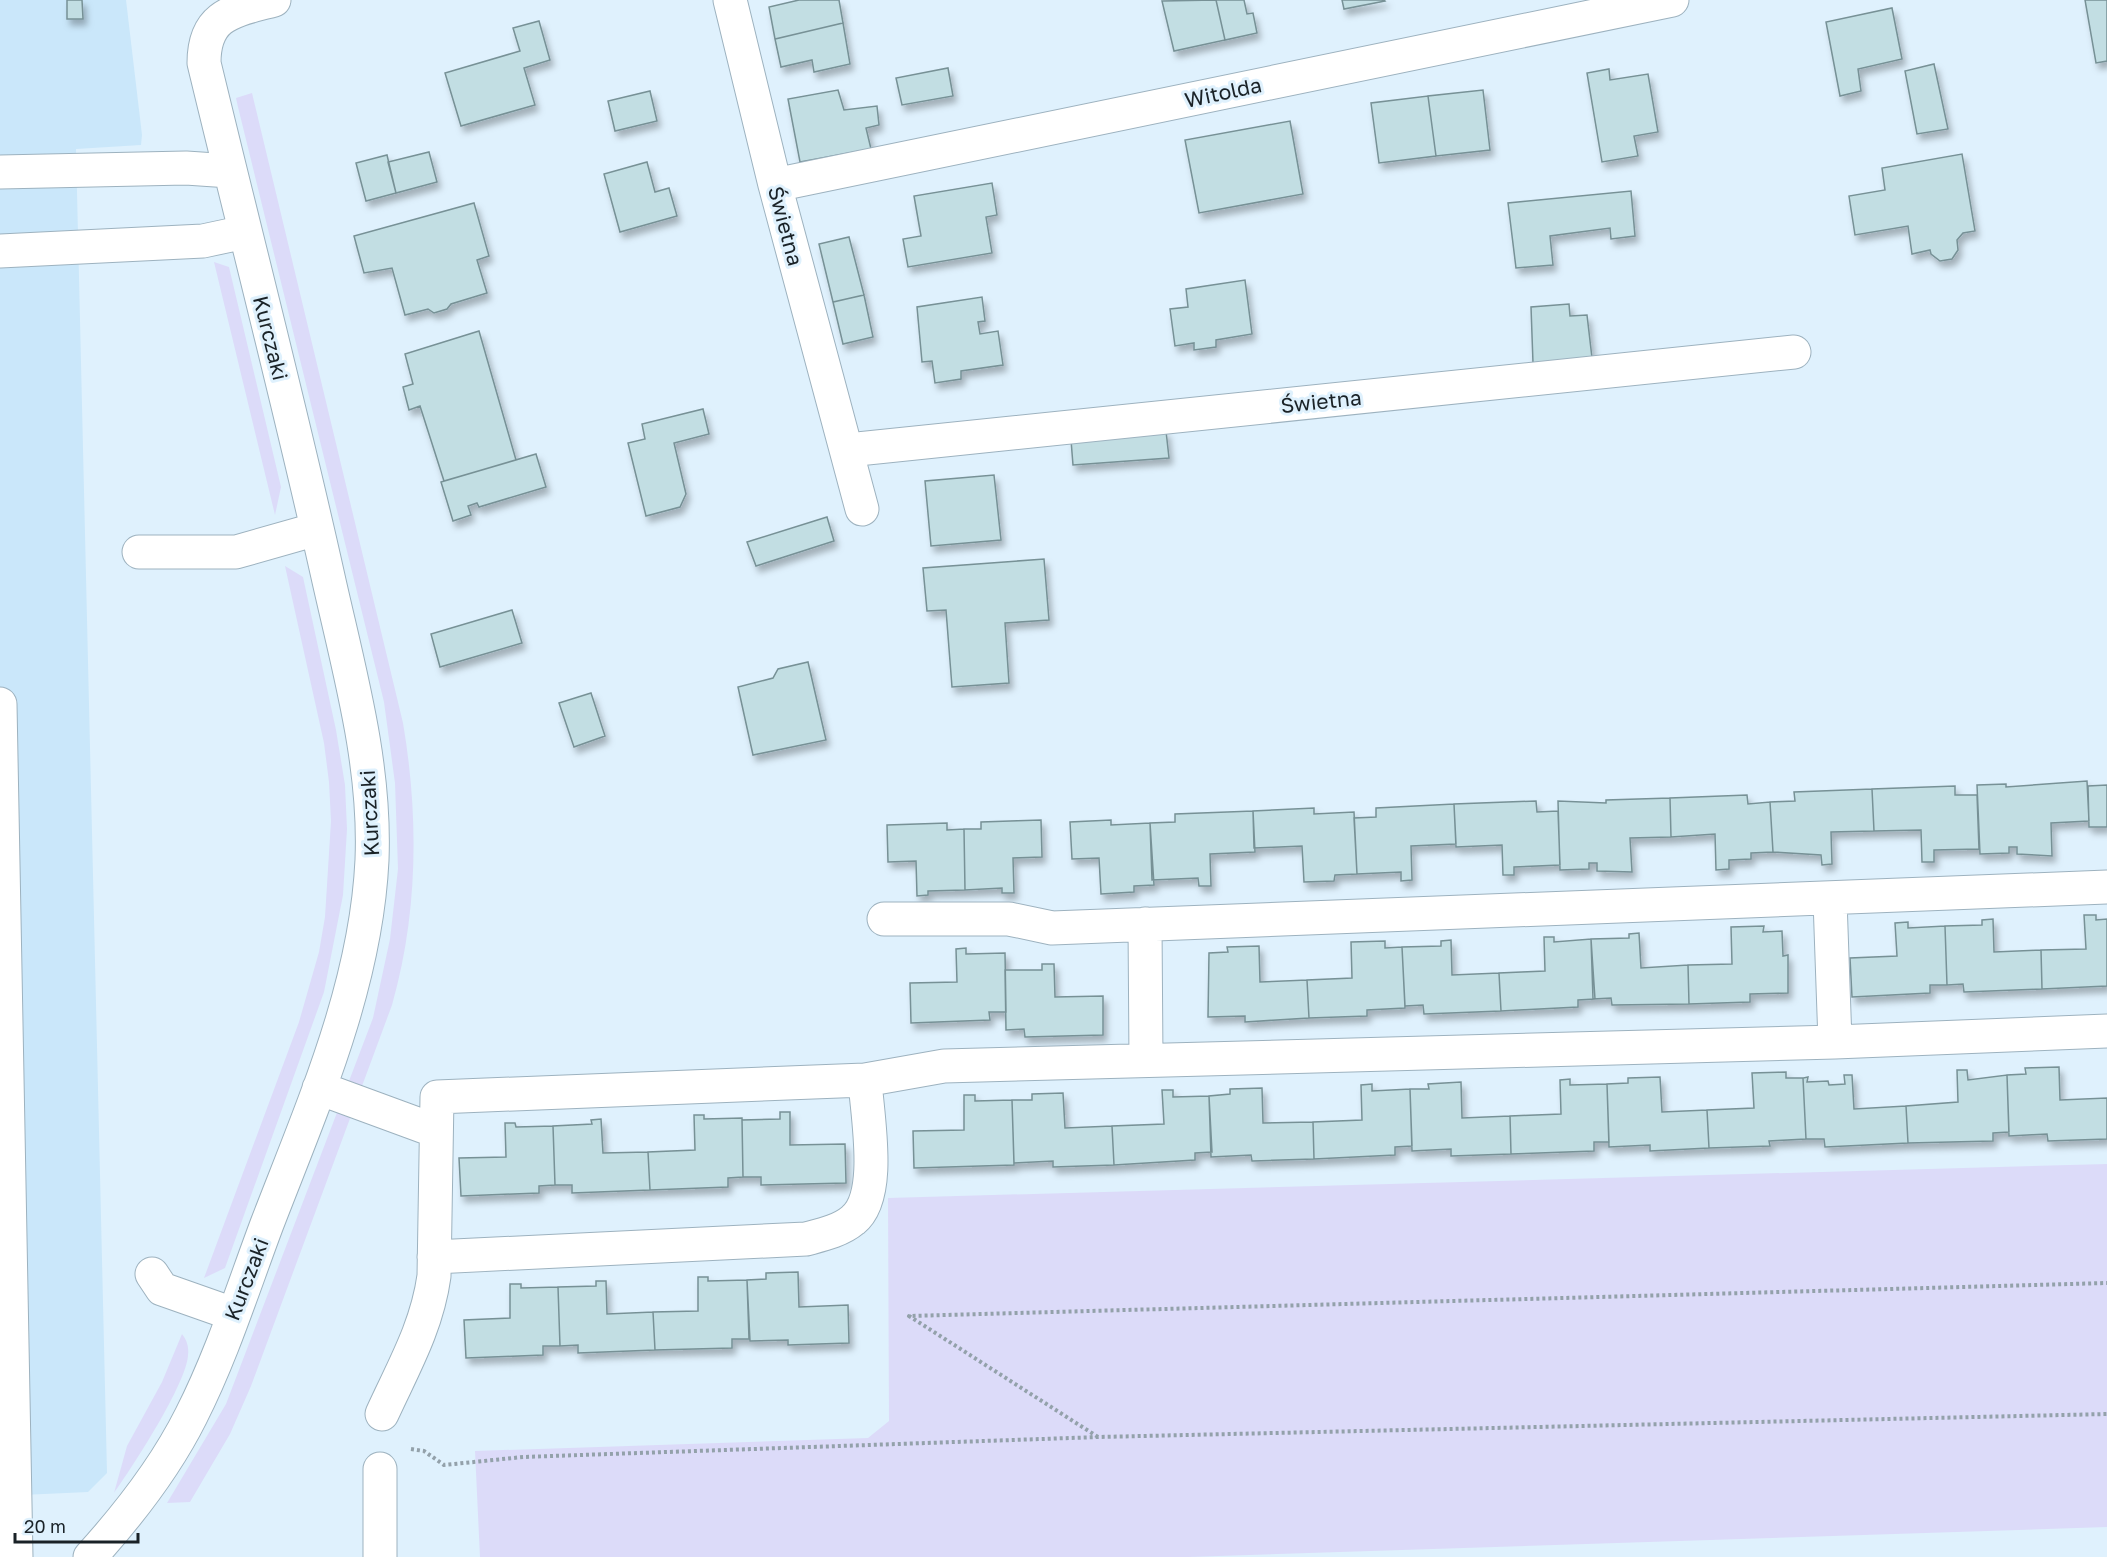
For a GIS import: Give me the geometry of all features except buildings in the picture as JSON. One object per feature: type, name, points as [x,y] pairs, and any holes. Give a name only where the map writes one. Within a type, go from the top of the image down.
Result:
[{"type":"street","name":"Kurczaki","points":[[90,1557],[138,1500],[169,1454],[191,1416],[233,1314],[338,1036],[362,943],[372,864],[372,801],[362,730],[317,529],[204,63],[204,43],[212,26],[228,15],[274,0]]},
{"type":"street","name":"Świetna","points":[[730,0],[775,185],[862,509]]},
{"type":"street","name":"Witolda","points":[[775,185],[1672,0]]},
{"type":"street","points":[[0,172],[186,168],[230,171]]},
{"type":"street","points":[[0,251],[203,242],[245,232]]},
{"type":"street","name":"Świetna","points":[[848,450],[1794,352]]},
{"type":"street","points":[[139,552],[236,552],[317,529]]},
{"type":"street","points":[[0,704],[6,1392],[16,1557]]},
{"type":"street","points":[[884,919],[1008,919],[1052,928],[1830,900],[2107,887]]},
{"type":"street","points":[[1830,900],[1835,1042]]},
{"type":"street","points":[[1145,924],[1146,1060]]},
{"type":"street","points":[[382,1414],[429,1312],[434,1257],[437,1097],[865,1080],[944,1066],[1835,1042],[2107,1031]]},
{"type":"street","points":[[434,1257],[806,1239],[841,1228],[854,1220],[863,1209],[871,1185],[865,1080]]},
{"type":"street","points":[[319,1088],[436,1131]]},
{"type":"street","points":[[152,1274],[162,1288],[233,1314]]},
{"type":"street","points":[[380,1469],[380,1557]]},
{"type":"path","points":[[1099,1437],[909,1316],[2107,1283]]},
{"type":"path","points":[[380,1469],[381,1453],[392,1445],[424,1452],[444,1465],[523,1457],[1099,1437],[2107,1414]]},
{"type":"shaded area","points":[[0,0],[126,0],[142,135],[141,145],[76,149],[107,1473],[88,1492],[0,1496]]},
{"type":"shaded area","points":[[252,93],[403,723],[412,794],[411,901],[401,971],[392,1005],[251,1386],[230,1434],[190,1502],[167,1503],[226,1404],[373,1018],[390,939],[398,869],[395,783],[384,702],[236,98]]},
{"type":"shaded area","points":[[214,262],[229,267],[281,487],[275,515]]},
{"type":"shaded area","points":[[285,566],[303,577],[336,730],[345,785],[347,829],[343,895],[324,992],[225,1268],[204,1278],[299,1022],[319,952],[325,917],[331,821],[329,782],[324,743]]},
{"type":"shaded area","points":[[2107,1164],[2107,1527],[1188,1557],[480,1557],[475,1451],[868,1438],[889,1421],[888,1198]]},
{"type":"shaded area","points":[[182,1334],[188,1352],[179,1385],[133,1465],[114,1493],[127,1446],[162,1382]]}]
